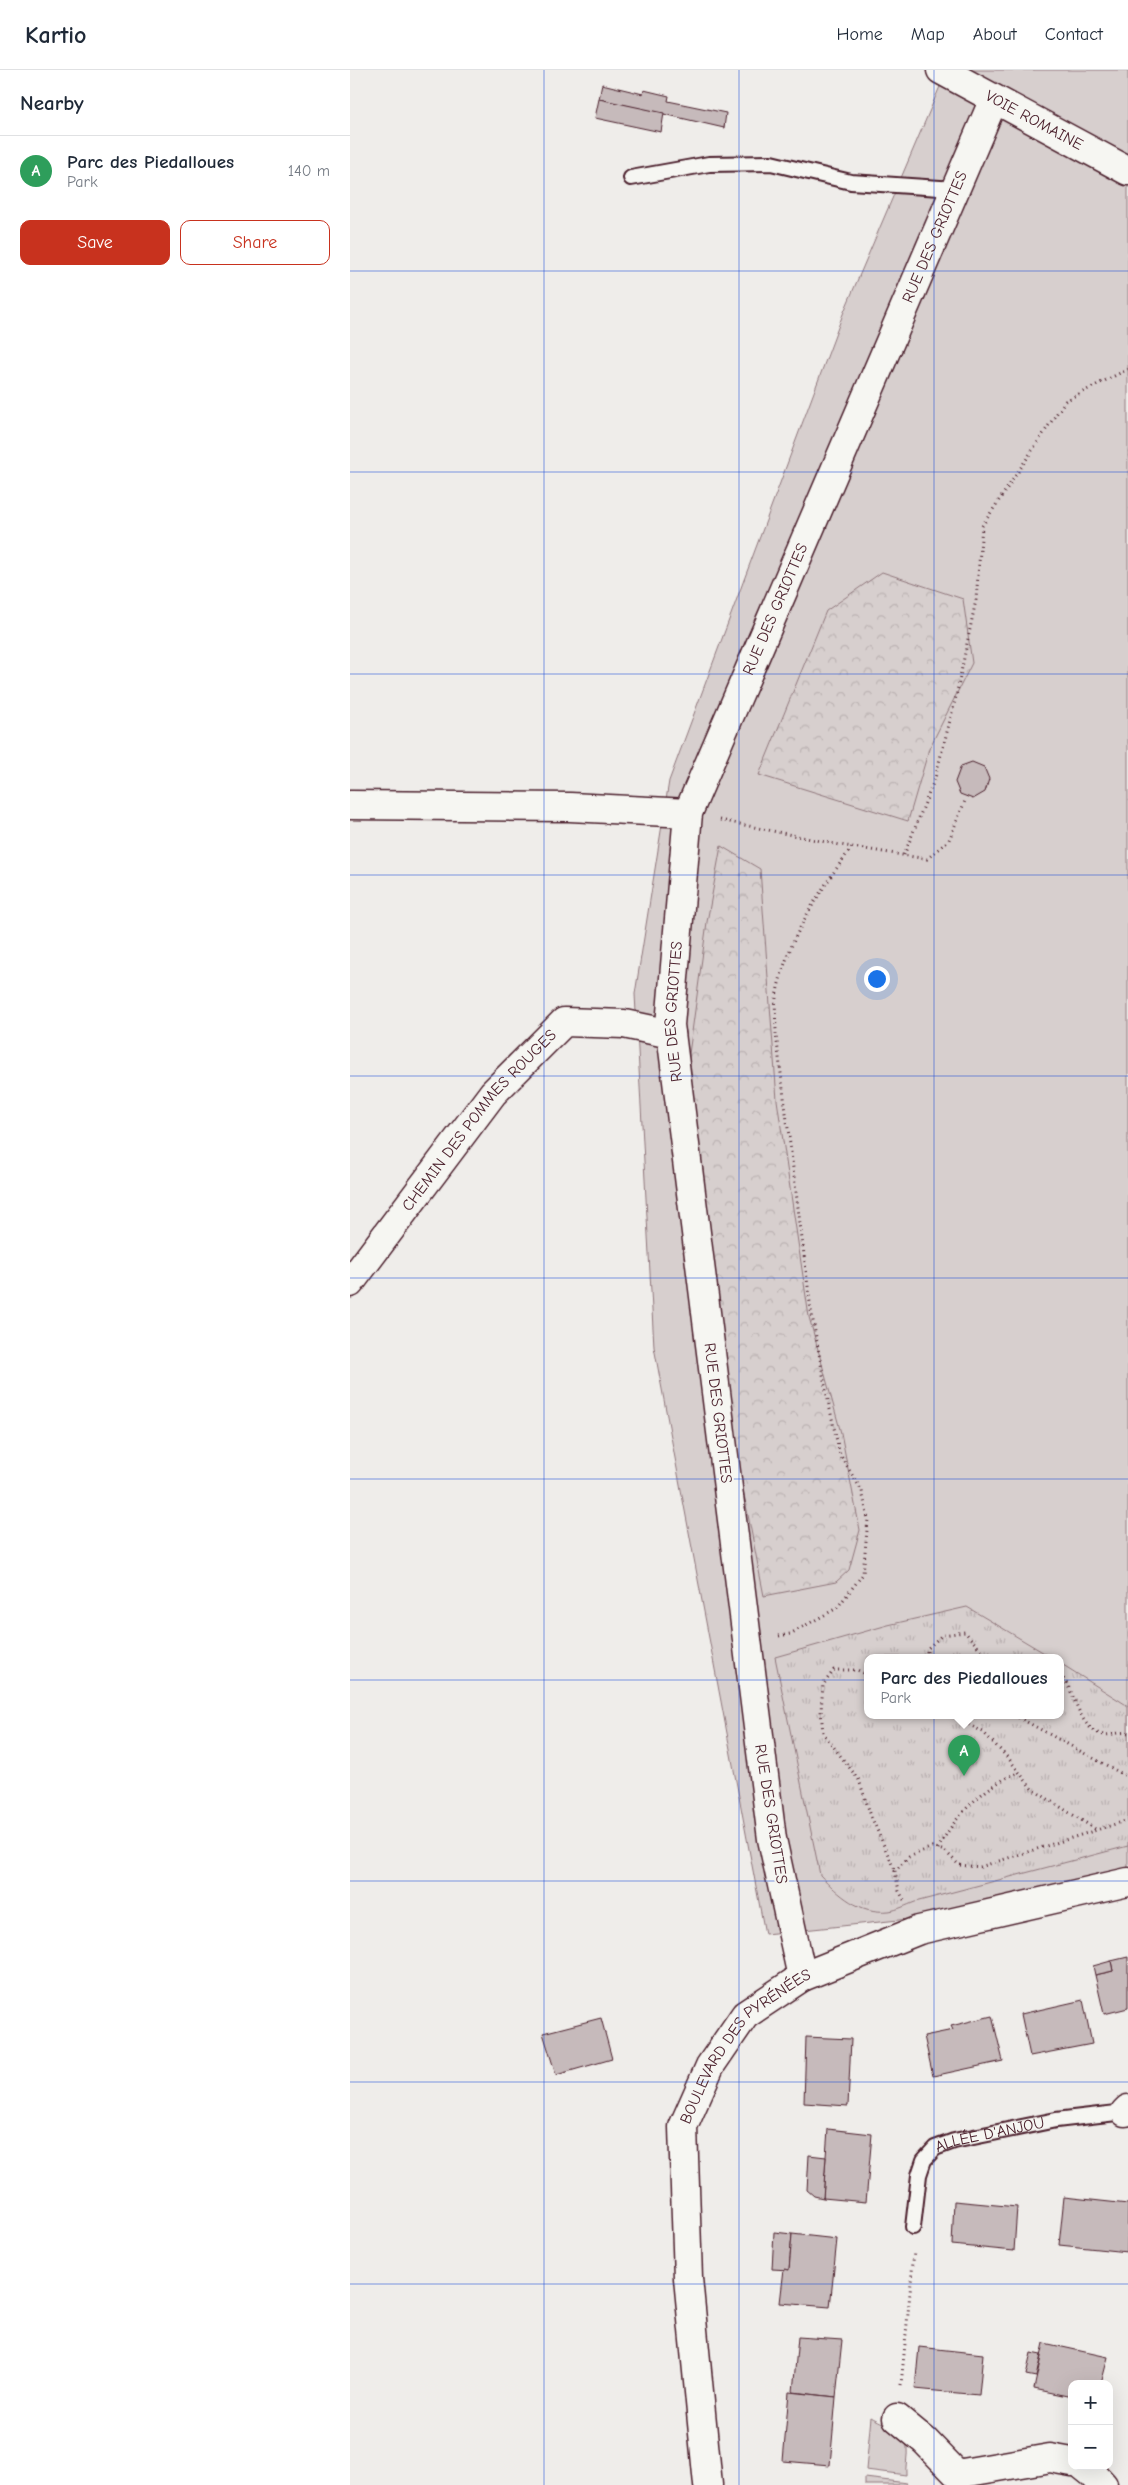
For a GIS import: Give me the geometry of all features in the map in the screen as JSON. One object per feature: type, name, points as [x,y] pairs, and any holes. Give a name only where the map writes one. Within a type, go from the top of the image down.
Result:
[{"type":"street","name":"VOIE ROMAINE","points":[[940,70],[1128,171]]},
{"type":"street","name":"RUE DES GRIOTTES","points":[[802,1977],[772,1839],[671,1034],[688,813],[994,99]]},
{"type":"street","points":[[350,804],[570,807],[688,813]]},
{"type":"street","name":"CHEMIN DES POMMES ROUGES","points":[[350,1283],[493,1093],[564,1022],[624,1024],[671,1034]]},
{"type":"street","name":"BOULEVARD DES PYRÉNÉES","points":[[708,2485],[688,2278],[683,2127],[710,2066],[745,2015],[802,1977],[919,1930],[1128,1882]]},
{"type":"street","points":[[897,2418],[925,2441],[957,2474],[1050,2458],[1068,2461]]},
{"type":"street","points":[[1087,2470],[1103,2485]]},
{"type":"lane","points":[[631,178],[708,164],[771,163],[851,182],[955,189]]},
{"type":"lane","name":"ALLÉE D'ANJOU","points":[[913,2227],[919,2175],[924,2160],[935,2148],[954,2141],[1056,2120],[1126,2110]]},
{"type":"path","points":[[904,855],[935,778],[955,701],[976,600],[982,526],[1065,401],[1128,369]]},
{"type":"path","points":[[688,813],[852,847],[927,859],[949,840],[965,801]]},
{"type":"path","points":[[747,1644],[790,1634],[837,1608],[863,1574],[868,1519],[862,1490],[840,1455],[826,1391],[811,1310],[776,1034],[777,993],[794,937],[816,896],[852,847]]},
{"type":"path","points":[[928,1654],[928,1649],[942,1635],[965,1632],[984,1654]]},
{"type":"path","points":[[864,1673],[857,1670],[834,1670],[823,1684],[821,1711],[824,1733],[859,1780],[871,1816],[895,1871],[899,1890],[919,1930]]},
{"type":"path","points":[[1064,1679],[1087,1725],[1102,1734],[1128,1733]]},
{"type":"path","points":[[959,1719],[984,1732],[1032,1789],[1098,1830]]},
{"type":"path","points":[[1021,1719],[1128,1777]]},
{"type":"path","points":[[938,1849],[949,1827],[968,1806],[1005,1778],[1019,1772]]},
{"type":"path","points":[[895,1871],[908,1857],[932,1847],[945,1851],[959,1865],[980,1867],[1128,1820]]},
{"type":"path","points":[[897,2418],[915,2244],[913,2227]]},
{"type":"green space","points":[[947,70],[1128,70],[1128,1896],[765,1934],[654,1347],[635,994],[669,781],[843,314]]},
{"type":"green space","points":[[882,572],[963,599],[972,663],[929,749],[908,821],[759,775],[826,611]]},
{"type":"green space","points":[[721,846],[760,869],[777,1100],[809,1317],[841,1433],[860,1530],[849,1570],[836,1582],[764,1596],[721,1378],[694,1187],[689,1054],[707,922]]},
{"type":"green space","points":[[967,1607],[1046,1654],[864,1654],[864,1719],[1064,1719],[1064,1666],[1128,1706],[1128,1846],[915,1902],[889,1911],[868,1909],[850,1902],[842,1896],[820,1875],[775,1657],[888,1625]]},
{"type":"green space","points":[[871,2417],[898,2432],[905,2441],[907,2447],[906,2475],[866,2470]]},
{"type":"green space","points":[[865,2478],[907,2483],[907,2485],[865,2485]]},
{"type":"building","points":[[602,84],[643,94],[644,90],[669,96],[668,101],[726,113],[724,128],[599,99]]},
{"type":"building","points":[[599,99],[664,113],[661,132],[595,118]]},
{"type":"building","points":[[972,762],[984,767],[989,779],[985,792],[973,799],[960,794],[955,782],[961,766]]},
{"type":"building","points":[[1128,1957],[1128,2008],[1104,2014],[1095,1975],[1113,1971],[1111,1961]]},
{"type":"building","points":[[1111,1961],[1113,1971],[1095,1975],[1093,1966]]},
{"type":"building","points":[[1083,2000],[1092,2044],[1030,2056],[1021,2014]]},
{"type":"building","points":[[992,2016],[1003,2061],[933,2076],[924,2036],[953,2030],[951,2026]]},
{"type":"building","points":[[601,2018],[612,2059],[556,2075],[543,2033]]},
{"type":"building","points":[[806,2037],[851,2039],[848,2106],[804,2103]]},
{"type":"building","points":[[828,2129],[872,2134],[866,2202],[823,2198]]},
{"type":"building","points":[[809,2155],[826,2157],[823,2198],[814,2196],[807,2190]]},
{"type":"building","points":[[1064,2197],[1128,2204],[1127,2252],[1059,2245]]},
{"type":"building","points":[[954,2201],[1017,2207],[1014,2251],[952,2245]]},
{"type":"building","points":[[774,2232],[792,2234],[789,2270],[772,2269]]},
{"type":"building","points":[[792,2234],[837,2239],[830,2307],[780,2303],[784,2269],[789,2270]]},
{"type":"building","points":[[798,2337],[842,2340],[836,2397],[793,2392]]},
{"type":"building","points":[[1044,2343],[1108,2357],[1102,2380],[1068,2380],[1068,2396],[1034,2389]]},
{"type":"building","points":[[919,2347],[983,2354],[979,2395],[915,2389]]},
{"type":"building","points":[[1031,2353],[1041,2355],[1036,2377],[1026,2375]]},
{"type":"building","points":[[789,2392],[836,2397],[830,2465],[783,2461]]},
{"type":"place","name":"Parc des Piedalloues","points":[[964,1776]]}]
